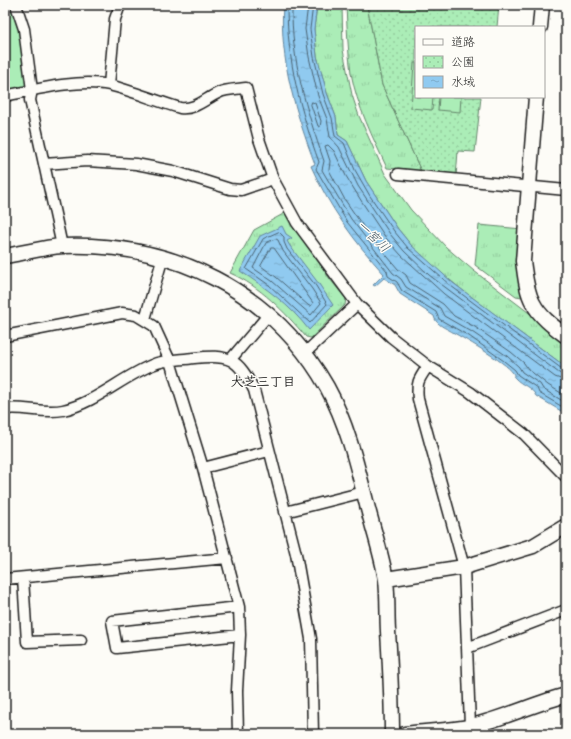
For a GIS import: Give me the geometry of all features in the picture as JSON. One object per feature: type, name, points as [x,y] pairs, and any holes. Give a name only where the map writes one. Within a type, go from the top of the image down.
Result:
[{"type":"street","points":[[16,5],[24,29],[32,90],[30,100],[62,246]]},
{"type":"street","points":[[109,85],[115,20],[120,5]]},
{"type":"street","points":[[540,26],[542,5]]},
{"type":"street","points":[[5,96],[32,90],[96,83],[109,85],[180,108],[189,109],[218,92],[246,88],[259,139],[273,179],[296,223],[357,304],[391,337],[428,366],[470,392],[524,434],[566,477]]},
{"type":"street","points":[[536,98],[523,261],[526,282],[532,303],[547,320],[566,336]]},
{"type":"street","points":[[44,164],[86,161],[136,164],[173,171],[235,190],[241,190],[273,179]]},
{"type":"street","points":[[398,174],[566,190]]},
{"type":"street","points":[[5,256],[62,246],[123,248],[163,257],[223,282],[269,314],[305,352],[327,388],[344,424],[364,492],[386,579],[392,734]]},
{"type":"street","points":[[145,319],[163,257]]},
{"type":"street","points":[[305,352],[357,304]]},
{"type":"street","points":[[5,336],[122,313],[136,315],[145,319],[154,326],[170,361],[203,468],[239,607],[240,635],[237,691],[238,734]]},
{"type":"street","points":[[231,359],[269,314]]},
{"type":"street","points":[[5,409],[42,412],[62,410],[79,404],[153,364],[170,361],[214,356],[231,359],[246,373],[254,390],[296,554],[311,639],[313,734]]},
{"type":"street","points":[[428,366],[420,377],[417,386],[418,399],[464,568],[470,726]]},
{"type":"street","points":[[203,468],[269,451]]},
{"type":"street","points":[[285,512],[364,492]]},
{"type":"street","points":[[386,579],[464,568],[533,546],[566,526]]},
{"type":"street","points":[[5,580],[227,558]]},
{"type":"street","points":[[22,578],[27,642],[81,640]]},
{"type":"street","points":[[239,607],[112,621],[117,648],[240,635]]},
{"type":"street","points":[[467,648],[566,610]]},
{"type":"street","points":[[405,734],[470,726],[501,718],[539,703],[566,695]]},
{"type":"green space","points":[[5,5],[13,5],[22,31],[28,85],[5,91]]},
{"type":"green space","points":[[317,5],[342,5],[343,50],[352,95],[359,116],[385,174],[411,210],[446,247],[474,271],[566,341],[566,367],[466,293],[435,268],[411,245],[398,229],[366,181],[347,141],[338,135],[336,117],[327,93],[317,56],[314,29]]},
{"type":"green space","points":[[346,5],[367,5],[382,85],[421,171],[387,168],[376,145],[361,110],[351,73]]},
{"type":"green space","points":[[367,5],[499,5],[497,26],[415,26],[415,98],[481,98],[475,152],[458,151],[456,177],[421,171],[382,85]]},
{"type":"green space","points":[[415,63],[415,98],[433,98],[432,110],[411,108]]},
{"type":"green space","points":[[439,98],[461,98],[460,112],[438,110]]},
{"type":"green space","points":[[285,213],[330,279],[346,299],[345,305],[311,338],[306,337],[281,309],[262,292],[241,278],[230,273],[254,230]]},
{"type":"green space","points":[[479,225],[522,229],[522,297],[516,296],[475,265]]},
{"type":"water","name":"一宮川","points":[[283,5],[317,5],[314,29],[317,56],[327,93],[336,117],[338,135],[347,141],[366,181],[398,229],[411,245],[453,283],[566,367],[566,414],[536,396],[532,390],[513,376],[513,373],[509,368],[440,324],[436,321],[434,316],[400,294],[395,285],[384,278],[375,286],[373,285],[384,274],[362,249],[343,223],[326,196],[311,166],[315,164],[295,106],[286,66],[282,25]]},
{"type":"water","points":[[282,226],[286,234],[292,238],[287,241],[290,246],[333,305],[309,330],[294,313],[277,298],[240,271],[260,236]]},
{"type":"district","name":"大芝三丁目","points":[[263,381]]}]
